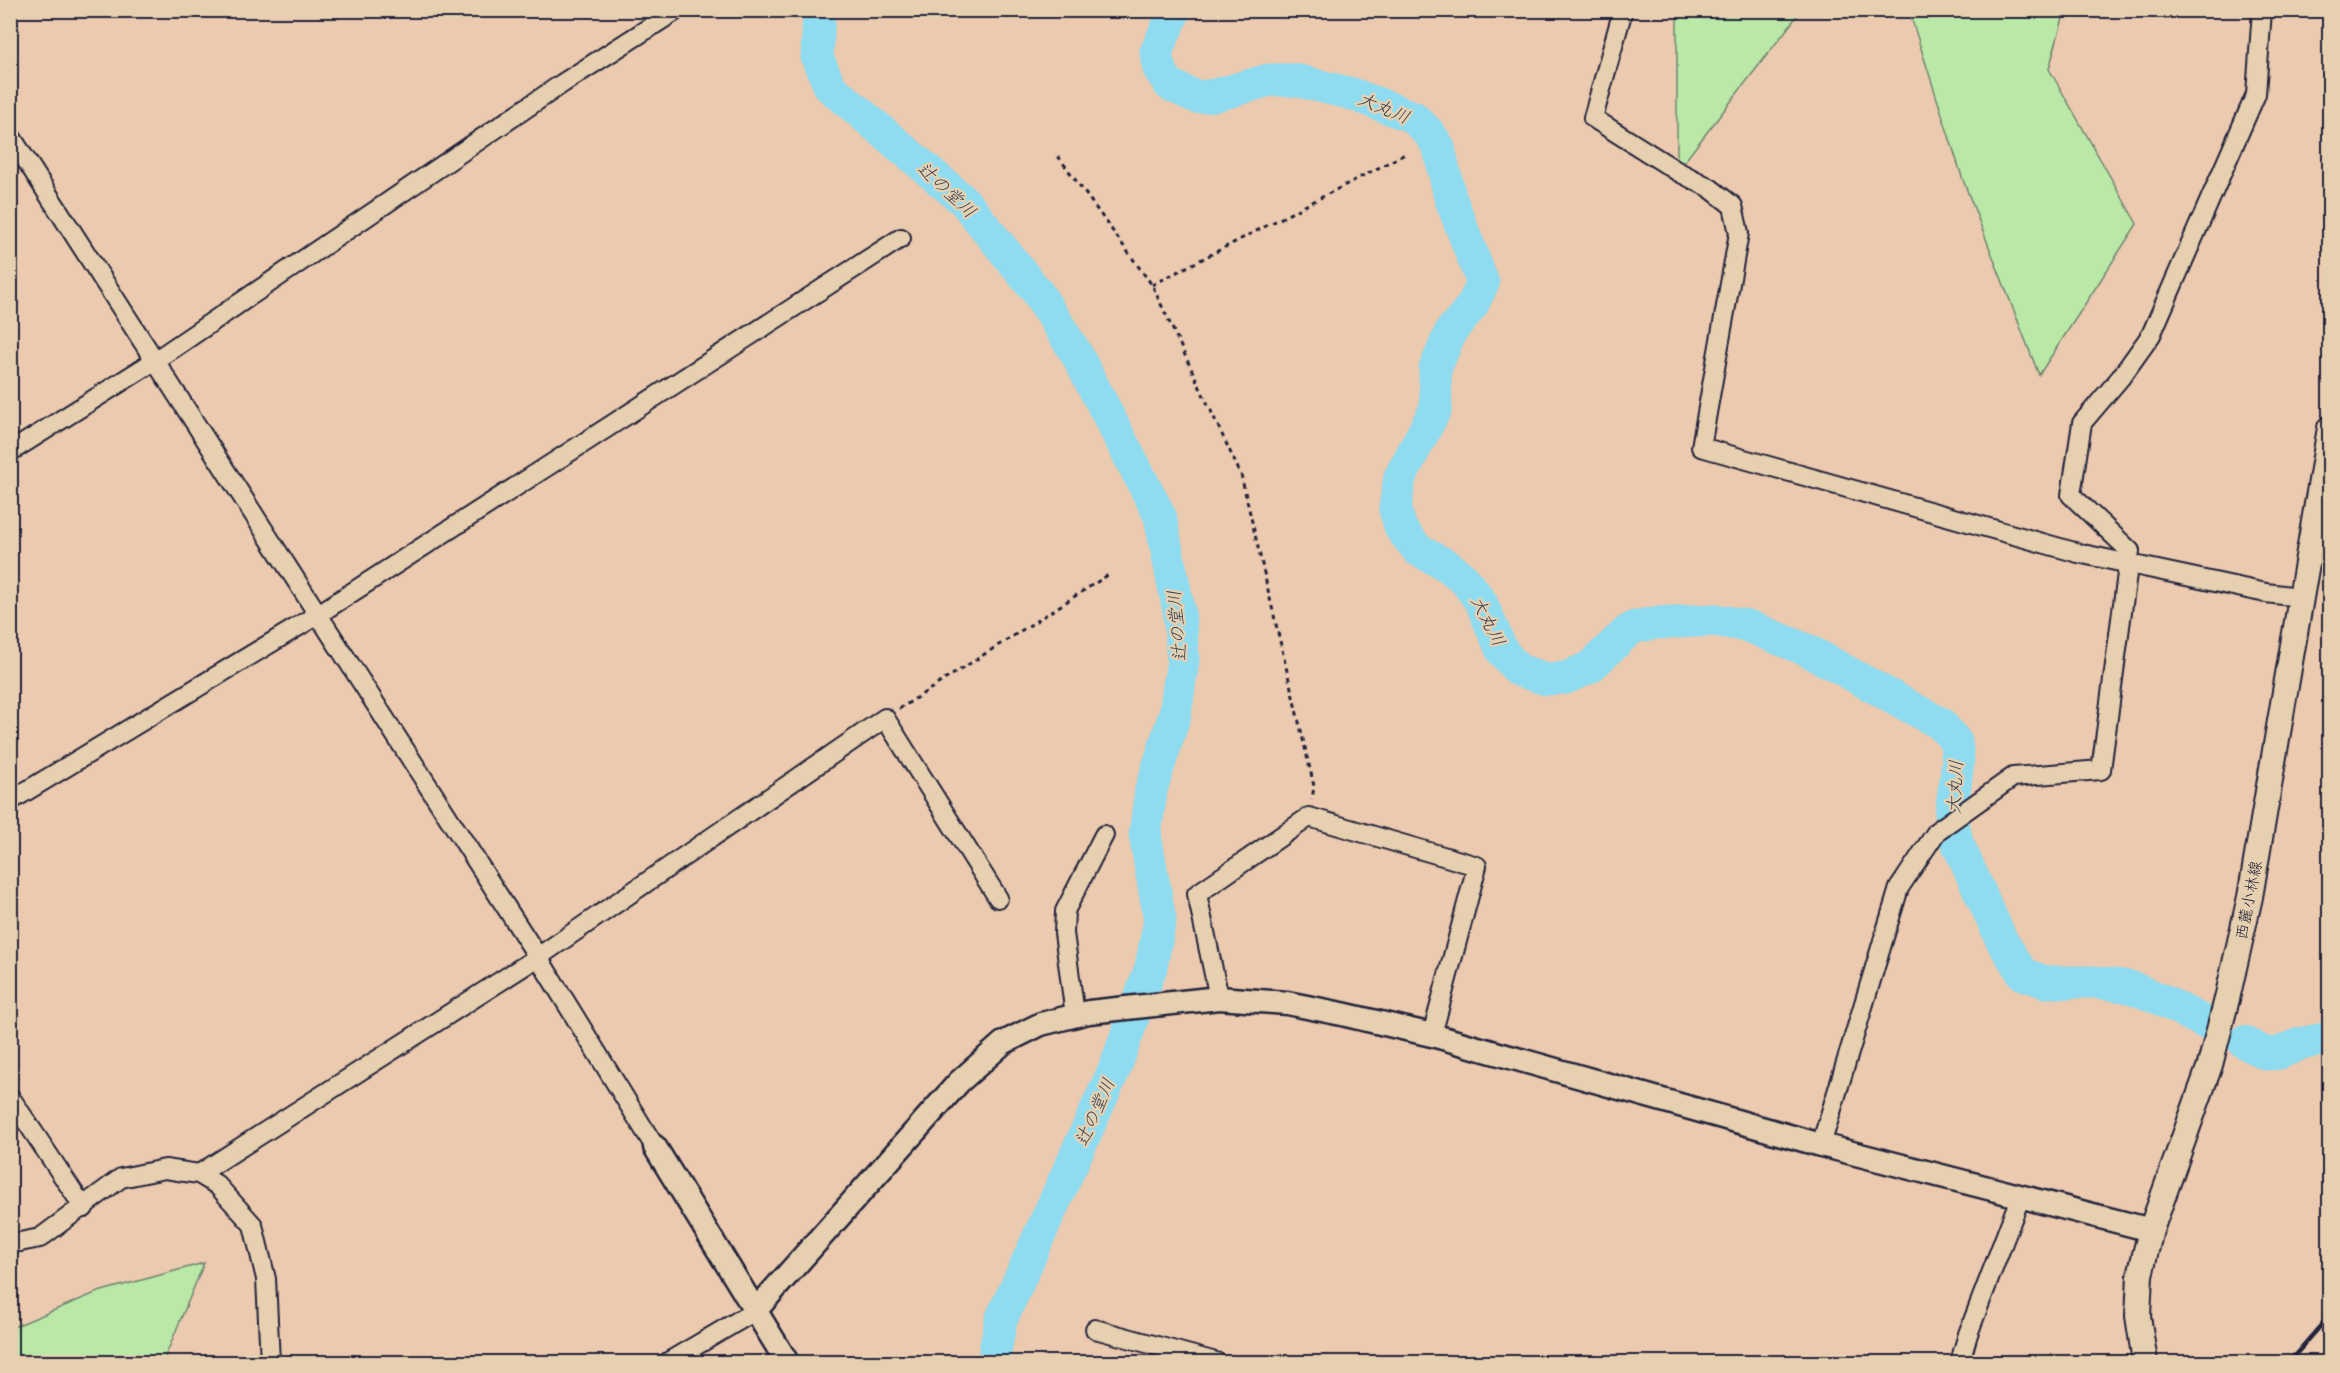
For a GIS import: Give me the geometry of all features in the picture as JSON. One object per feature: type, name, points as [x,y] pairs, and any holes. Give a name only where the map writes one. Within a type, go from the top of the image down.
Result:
[{"type":"main road","name":"西麓小林線","points":[[2145,1362],[2138,1316],[2140,1275],[2151,1230],[2210,1065],[2250,897],[2330,428]]},
{"type":"street","points":[[10,452],[156,360],[563,83],[677,10]]},
{"type":"street","points":[[1623,10],[1593,118],[1677,171],[1710,188],[1732,206],[1739,232],[1701,447],[2067,550],[2266,592],[2300,597]]},
{"type":"street","points":[[1821,1145],[1899,888],[1937,831],[2013,777],[2101,770],[2130,551],[2071,495],[2082,423],[2121,378],[2156,324],[2256,94],[2262,10]]},
{"type":"street","points":[[10,135],[538,957],[787,1362]]},
{"type":"street","points":[[10,801],[318,615],[901,238]]},
{"type":"street","points":[[199,1174],[538,957],[885,718],[998,898]]},
{"type":"street","points":[[1211,999],[1197,894],[1309,817],[1477,866],[1432,1035]]},
{"type":"street","points":[[1082,1014],[1064,933],[1065,911],[1104,835]]},
{"type":"street","points":[[668,1362],[755,1311],[959,1082],[1003,1043],[1041,1024],[1082,1014],[1211,999],[1287,1003],[1432,1035],[1821,1145],[2151,1230]]},
{"type":"street","points":[[10,1097],[84,1208]]},
{"type":"street","points":[[10,1244],[40,1238],[84,1208],[121,1178],[165,1169],[199,1174],[216,1185],[253,1225],[266,1278],[270,1362]]},
{"type":"street","points":[[1960,1362],[1968,1334],[2020,1198]]},
{"type":"street","points":[[1095,1329],[1216,1362]]},
{"type":"path","points":[[1152,285],[1407,153]]},
{"type":"path","points":[[1058,156],[1152,285],[1241,475],[1314,786],[1309,817]]},
{"type":"path","points":[[885,718],[1108,575]]},
{"type":"green space","points":[[1677,11],[1801,11],[1677,171]]},
{"type":"green space","points":[[1909,11],[2065,11],[2049,69],[2137,224],[2039,375],[1963,180]]},
{"type":"green space","points":[[204,1263],[163,1362],[11,1362],[11,1328],[98,1292]]},
{"type":"waterway","name":"辻の堂川","points":[[819,10],[817,57],[830,87],[964,201],[1038,293],[1076,353],[1160,516],[1179,611],[1183,660],[1175,714],[1151,790],[1145,835],[1160,920],[1151,967],[1115,1068],[1001,1320],[993,1362]]},
{"type":"waterway","name":"大丸川","points":[[1175,10],[1156,52],[1159,69],[1170,85],[1196,97],[1216,95],[1269,80],[1295,80],[1352,94],[1413,117],[1430,134],[1439,148],[1450,197],[1483,283],[1472,306],[1451,331],[1435,369],[1436,408],[1400,477],[1395,509],[1401,529],[1418,550],[1448,566],[1465,580],[1481,602],[1502,651],[1518,670],[1546,679],[1566,678],[1590,667],[1628,631],[1635,627],[1655,623],[1715,620],[1748,626],[1809,651],[1941,724],[1956,742],[1958,762],[1951,814],[1957,842],[2002,941],[2023,974],[2046,982],[2094,982],[2130,987],[2160,999],[2206,1023]]},
{"type":"waterway","name":"大丸川","points":[[2244,1042],[2266,1054],[2279,1053],[2300,1044],[2330,1038]]},
{"type":"railway","points":[[2289,1362],[2330,1315]]}]
